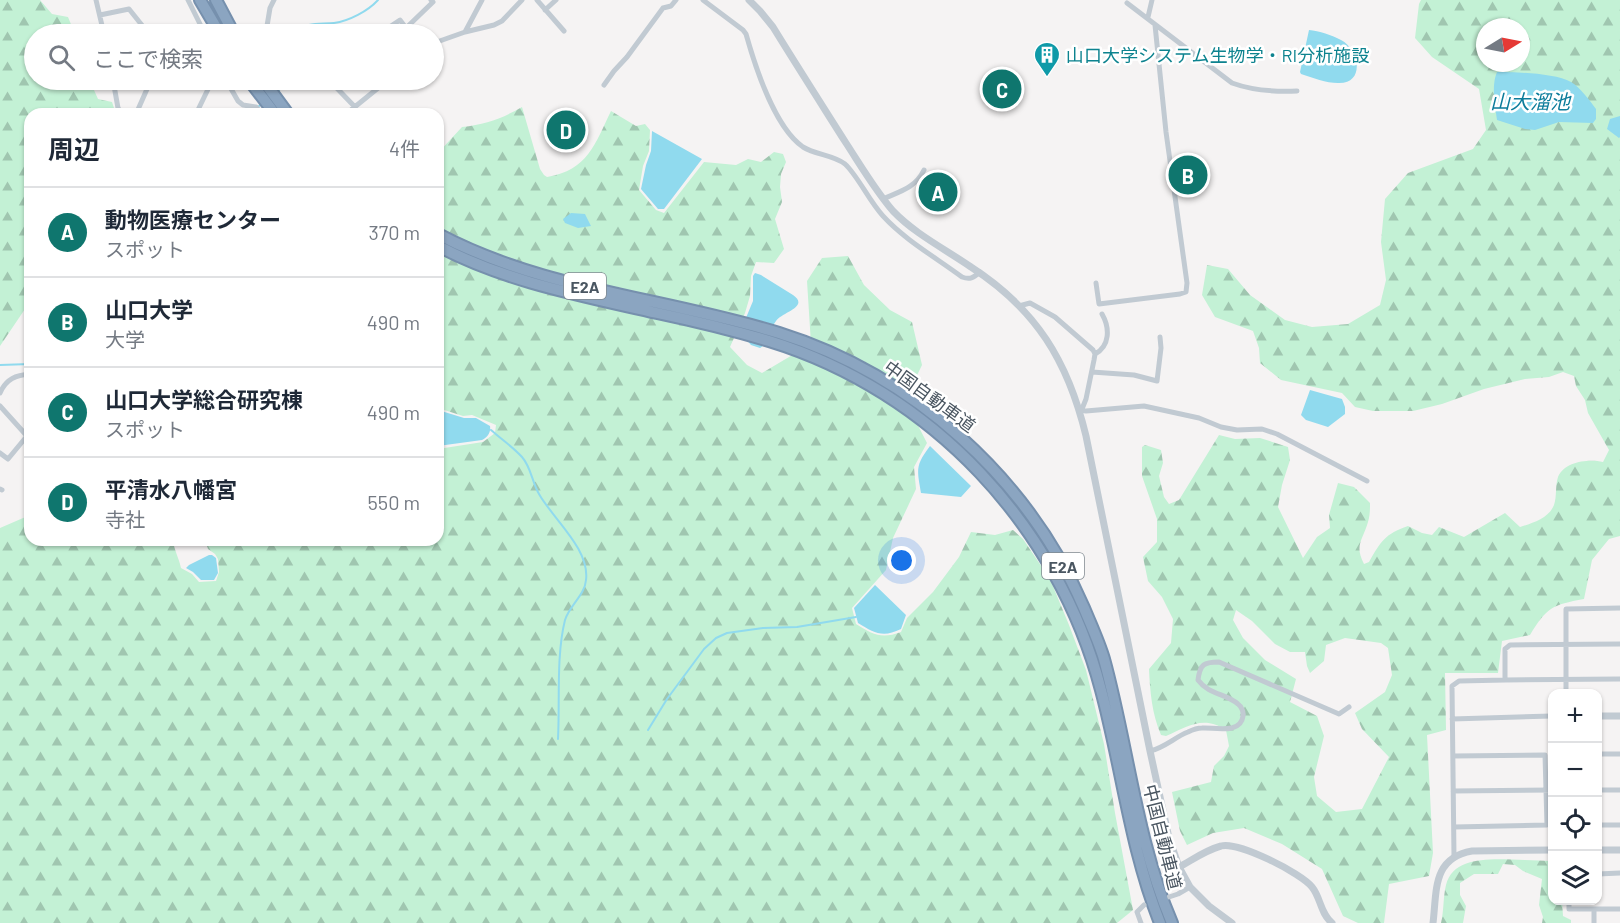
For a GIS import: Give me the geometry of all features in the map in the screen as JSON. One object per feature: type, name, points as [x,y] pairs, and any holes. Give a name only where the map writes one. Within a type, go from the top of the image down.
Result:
[{"type":"highway","points":[[202,0],[215,24]]},
{"type":"highway","points":[[216,0],[229,24]]},
{"type":"highway","points":[[261,90],[281,108]]},
{"type":"highway","points":[[265,90],[272,108]]},
{"type":"highway","name":"中国自動車道","points":[[444,237],[482,254],[540,274],[779,339],[844,371],[897,401],[944,437],[986,478],[1026,527],[1053,570],[1083,632],[1108,717],[1142,874],[1160,923]]},
{"type":"highway","name":"中国自動車道","points":[[444,249],[518,279],[590,298],[736,326]]},
{"type":"highway","name":"中国自動車道","points":[[779,339],[804,341],[856,365],[890,384],[922,406],[969,445],[1015,494],[1035,521],[1068,575],[1102,655],[1118,715],[1143,833],[1153,870],[1172,923]]},
{"type":"street","points":[[96,0],[102,24]]},
{"type":"street","points":[[188,0],[200,24]]},
{"type":"street","points":[[267,24],[274,0]]},
{"type":"street","points":[[410,24],[433,2],[431,0]]},
{"type":"street","points":[[465,32],[482,0]]},
{"type":"street","points":[[444,39],[502,21],[522,0]]},
{"type":"street","points":[[537,0],[564,31]]},
{"type":"street","points":[[546,10],[556,0]]},
{"type":"street","points":[[604,85],[663,8],[671,6],[676,0]]},
{"type":"street","points":[[703,0],[746,34],[757,71],[792,138],[813,152],[844,164],[877,209],[907,238],[962,276],[970,279],[980,272]]},
{"type":"street","points":[[749,0],[773,27],[894,211],[917,232],[980,272],[1019,306],[1059,359],[1081,409],[1169,838],[1179,867],[1190,887],[1209,906],[1232,923]]},
{"type":"street","points":[[1148,18],[1152,0]]},
{"type":"street","points":[[1127,3],[1233,83],[1247,89],[1262,91],[1298,91]]},
{"type":"street","points":[[100,15],[129,9],[141,24]]},
{"type":"street","points":[[1096,283],[1099,304],[1180,294],[1186,291],[1187,283],[1166,132],[1155,24]]},
{"type":"street","points":[[115,90],[118,108]]},
{"type":"street","points":[[139,108],[147,90]]},
{"type":"street","points":[[199,108],[208,90]]},
{"type":"street","points":[[232,90],[243,105],[257,108]]},
{"type":"street","points":[[339,90],[355,107],[376,90]]},
{"type":"street","points":[[884,199],[912,186],[919,180],[924,170]]},
{"type":"street","points":[[1019,306],[1030,303],[1055,317],[1087,344],[1095,354],[1086,399],[1081,409]]},
{"type":"street","points":[[1095,354],[1100,351],[1108,338],[1109,330],[1102,314]]},
{"type":"street","points":[[1092,372],[1134,375],[1157,381],[1160,337]]},
{"type":"street","points":[[0,393],[12,378],[24,375]]},
{"type":"street","points":[[0,406],[24,433]]},
{"type":"street","points":[[1081,409],[1086,411],[1144,406],[1199,418],[1221,428],[1262,429],[1277,434],[1367,481]]},
{"type":"street","points":[[0,453],[8,459],[24,440]]},
{"type":"street","points":[[1566,689],[1566,609],[1620,608]]},
{"type":"street","points":[[1505,680],[1505,649],[1510,645],[1620,644]]},
{"type":"street","points":[[1150,751],[1187,732],[1201,728],[1226,729],[1235,727],[1241,722],[1244,716],[1237,703],[1203,687],[1198,680],[1203,665],[1209,662],[1219,662],[1339,714],[1349,707]]},
{"type":"street","points":[[1454,857],[1452,686],[1459,681],[1620,680]]},
{"type":"street","points":[[1452,719],[1548,716]]},
{"type":"street","points":[[1602,716],[1620,716]]},
{"type":"street","points":[[1602,754],[1620,754]]},
{"type":"street","points":[[1453,756],[1545,755],[1548,781]]},
{"type":"street","points":[[1453,791],[1548,790]]},
{"type":"street","points":[[1602,790],[1620,790]]},
{"type":"street","points":[[1454,826],[1546,825],[1548,797]]},
{"type":"street","points":[[1602,825],[1620,825]]},
{"type":"street","points":[[1179,867],[1221,846],[1230,845],[1243,848],[1307,881],[1317,893],[1323,913],[1332,923]]},
{"type":"street","points":[[1433,923],[1442,870],[1446,863],[1454,857],[1472,851],[1548,850]]},
{"type":"street","points":[[1602,850],[1620,850]]},
{"type":"street","points":[[1602,873],[1620,873]]},
{"type":"street","points":[[1169,897],[1190,887]]},
{"type":"street","points":[[1141,923],[1137,912],[1144,905]]},
{"type":"street","points":[[1569,905],[1569,909],[1620,909]]},
{"type":"street","points":[[1594,909],[1594,923]]},
{"type":"green space","points":[[0,0],[40,0],[52,14],[68,17],[71,24],[24,24],[24,90],[94,90],[98,99],[112,102],[114,108],[24,108],[24,310],[0,346]]},
{"type":"green space","points":[[1421,0],[1620,0],[1620,536],[1609,539],[1592,560],[1584,599],[1564,603],[1551,609],[1541,618],[1530,635],[1502,641],[1498,673],[1445,673],[1446,730],[1427,735],[1433,853],[1429,876],[1389,884],[1384,923],[1358,923],[1343,916],[1322,869],[1282,844],[1244,828],[1213,833],[1187,845],[1180,831],[1172,792],[1211,782],[1214,766],[1224,756],[1229,746],[1226,730],[1210,723],[1196,724],[1166,736],[1161,735],[1155,719],[1149,669],[1171,643],[1173,619],[1162,597],[1148,581],[1143,557],[1157,542],[1157,519],[1142,476],[1142,447],[1145,445],[1161,450],[1163,463],[1159,476],[1164,497],[1169,504],[1179,500],[1219,435],[1235,439],[1260,438],[1288,447],[1290,460],[1278,507],[1303,558],[1317,537],[1330,528],[1329,515],[1338,483],[1354,487],[1370,503],[1369,520],[1360,543],[1364,564],[1369,562],[1389,535],[1408,526],[1432,535],[1439,527],[1464,537],[1505,513],[1520,527],[1535,522],[1552,510],[1558,477],[1566,467],[1584,461],[1603,462],[1609,450],[1588,413],[1574,376],[1563,372],[1549,377],[1525,379],[1413,411],[1373,411],[1355,407],[1342,393],[1281,380],[1260,363],[1259,348],[1253,331],[1215,317],[1202,295],[1207,265],[1228,269],[1250,295],[1285,320],[1312,327],[1348,324],[1380,305],[1386,280],[1381,242],[1385,199],[1408,173],[1473,149],[1486,130],[1479,89],[1432,57],[1415,38]],"holes":[[[1236,610],[1252,621],[1275,644],[1290,652],[1305,652],[1310,673],[1324,661],[1326,645],[1345,638],[1381,643],[1388,648],[1392,675],[1385,692],[1355,713],[1362,729],[1389,757],[1362,809],[1336,812],[1317,796],[1314,777],[1324,736],[1317,716],[1290,702],[1296,679],[1265,660],[1243,638],[1233,620]]]},
{"type":"green space","points":[[522,107],[540,169],[547,177],[561,174],[581,162],[595,145],[611,111],[636,126],[645,124],[650,130],[649,151],[643,166],[639,190],[656,210],[664,213],[704,162],[736,165],[748,159],[761,162],[774,152],[783,154],[786,162],[781,174],[782,202],[775,219],[784,249],[774,263],[756,262],[751,276],[750,296],[745,313],[730,347],[747,365],[762,373],[811,344],[807,281],[822,258],[848,256],[864,285],[890,310],[912,322],[922,365],[905,400],[927,443],[914,467],[916,489],[893,538],[886,570],[852,608],[856,624],[878,635],[901,632],[907,618],[933,592],[959,557],[971,532],[995,535],[1013,530],[1023,539],[1050,579],[1086,670],[1104,744],[1133,910],[1117,923],[0,923],[0,528],[24,518],[24,546],[174,546],[181,568],[192,574],[199,582],[216,581],[219,572],[218,559],[207,546],[444,546],[444,448],[483,442],[495,433],[496,425],[472,415],[463,416],[444,410],[444,146],[462,127],[507,115]]},
{"type":"green space","points":[[1491,859],[1548,861],[1548,905],[1562,905],[1563,916],[1571,920],[1571,923],[1542,923],[1543,917],[1539,905],[1542,879],[1515,865],[1503,864],[1498,874],[1474,874],[1460,883],[1460,895],[1466,906],[1463,923],[1441,923],[1446,885],[1451,875],[1468,863]]},
{"type":"water","points":[[1309,30],[1330,35],[1347,44],[1357,65],[1353,78],[1347,82],[1333,83],[1301,74]]},
{"type":"water","name":"山大溜池","points":[[1497,72],[1545,75],[1564,79],[1574,84],[1596,109],[1596,119],[1593,123],[1559,122],[1535,130],[1497,120],[1495,77]]},
{"type":"water","points":[[1620,116],[1619,138],[1607,129],[1610,119]]},
{"type":"water","points":[[652,131],[702,159],[664,209],[658,209],[641,189],[651,151]]},
{"type":"water","points":[[571,213],[585,214],[591,226],[578,228],[565,223],[563,219]]},
{"type":"water","points":[[755,273],[793,295],[798,303],[776,321],[766,344],[760,348],[751,345],[745,338],[743,325],[753,301]]},
{"type":"water","points":[[1310,390],[1342,399],[1345,414],[1328,427],[1306,420],[1301,415]]},
{"type":"water","points":[[444,412],[464,418],[476,418],[490,426],[487,436],[482,440],[444,445]]},
{"type":"water","points":[[930,446],[971,486],[961,497],[921,493],[918,468]]},
{"type":"water","points":[[209,555],[216,558],[218,573],[214,580],[201,580],[186,568],[189,565]]},
{"type":"water","points":[[875,585],[906,615],[901,629],[884,634],[858,623],[854,608]]},
{"type":"waterway","points":[[315,24],[334,23],[352,18],[364,12],[378,0]]},
{"type":"waterway","points":[[276,93],[279,90]]},
{"type":"waterway","points":[[256,108],[262,104]]},
{"type":"waterway","points":[[0,365],[24,364]]},
{"type":"waterway","points":[[491,430],[525,461],[539,494],[577,546],[586,568],[585,585],[567,615],[562,634],[559,663],[558,739]]},
{"type":"waterway","points":[[648,730],[667,699],[704,649],[716,638],[727,633],[763,628],[797,627],[856,617]]},
{"type":"place","name":"山口大学システム生物学・RI分析施設","points":[[1047,78]]},
{"type":"place","name":"山口大学総合研究棟","points":[[1002,89]]},
{"type":"place","name":"平清水八幡宮","points":[[566,130]]},
{"type":"place","name":"山口大学","points":[[1188,175]]},
{"type":"place","name":"動物医療センター","points":[[938,192]]}]
